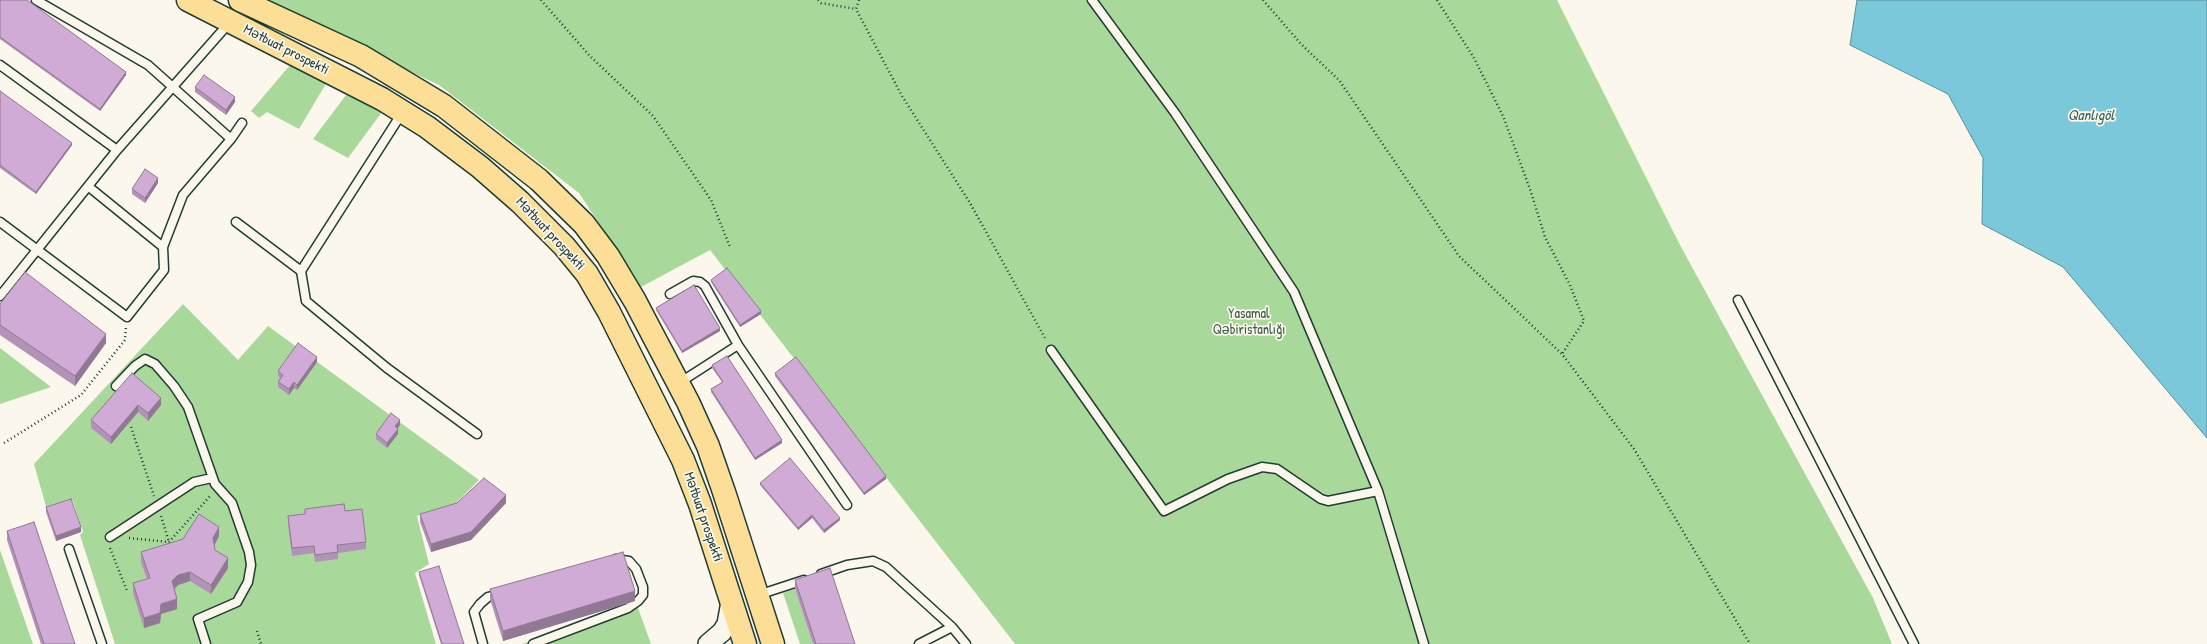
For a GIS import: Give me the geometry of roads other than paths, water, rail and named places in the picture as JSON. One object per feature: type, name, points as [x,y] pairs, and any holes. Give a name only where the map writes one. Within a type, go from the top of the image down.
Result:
[{"type":"main road","name":"Mətbuat prospekti","points":[[188,0],[382,99],[403,112],[480,167],[520,202],[564,246],[587,274],[609,312],[683,460],[700,504],[745,644]]},
{"type":"main road","name":"Mətbuat prospekti","points":[[240,0],[361,56],[444,106],[539,180],[584,224],[608,256],[635,301],[678,383],[708,446],[773,644]]},
{"type":"street","points":[[708,644],[722,632],[727,624],[731,602]]},
{"type":"lane","points":[[36,0],[148,65],[230,139]]},
{"type":"lane","points":[[1092,0],[1174,113],[1294,292],[1378,491],[1424,644]]},
{"type":"lane","points":[[0,296],[36,249],[89,187],[117,150],[230,21]]},
{"type":"lane","points":[[0,65],[117,150]]},
{"type":"lane","points":[[403,112],[301,271],[306,301],[387,368],[477,434]]},
{"type":"lane","points":[[0,222],[127,317],[164,270],[163,248],[183,195],[242,123]]},
{"type":"lane","points":[[89,187],[163,248]]},
{"type":"lane","points":[[236,222],[301,271]]},
{"type":"lane","points":[[670,294],[693,281],[700,282],[705,286],[738,345],[847,505]]},
{"type":"lane","points":[[1738,300],[1914,644]]},
{"type":"lane","points":[[678,383],[738,345]]},
{"type":"lane","points":[[1051,350],[1164,511],[1228,479],[1255,468],[1266,466],[1277,469],[1320,499],[1328,501],[1378,491]]},
{"type":"lane","points":[[116,386],[135,366],[145,359],[155,364],[174,386],[188,407],[212,478],[218,488],[232,503],[249,552],[251,565],[248,582],[237,602],[198,619],[206,644]]},
{"type":"lane","points":[[110,537],[157,504],[194,482],[212,478]]},
{"type":"lane","points":[[69,549],[102,644]]},
{"type":"lane","points":[[533,644],[628,608],[644,595],[644,587],[636,569],[629,561],[620,558],[609,560]]},
{"type":"lane","points":[[757,595],[847,565],[873,561],[886,567],[952,627],[966,644]]},
{"type":"lane","points":[[483,644],[474,612],[488,597],[511,590]]},
{"type":"lane","points":[[919,644],[952,627]]},
{"type":"water","name":"Qanlıgöl","points":[[1857,0],[2207,0],[2207,438],[2063,267],[1982,224],[1983,158],[1948,94],[1850,45]]},
{"type":"park label","name":"Yasamal Qəbiristanlığı","points":[[1249,322]]}]
